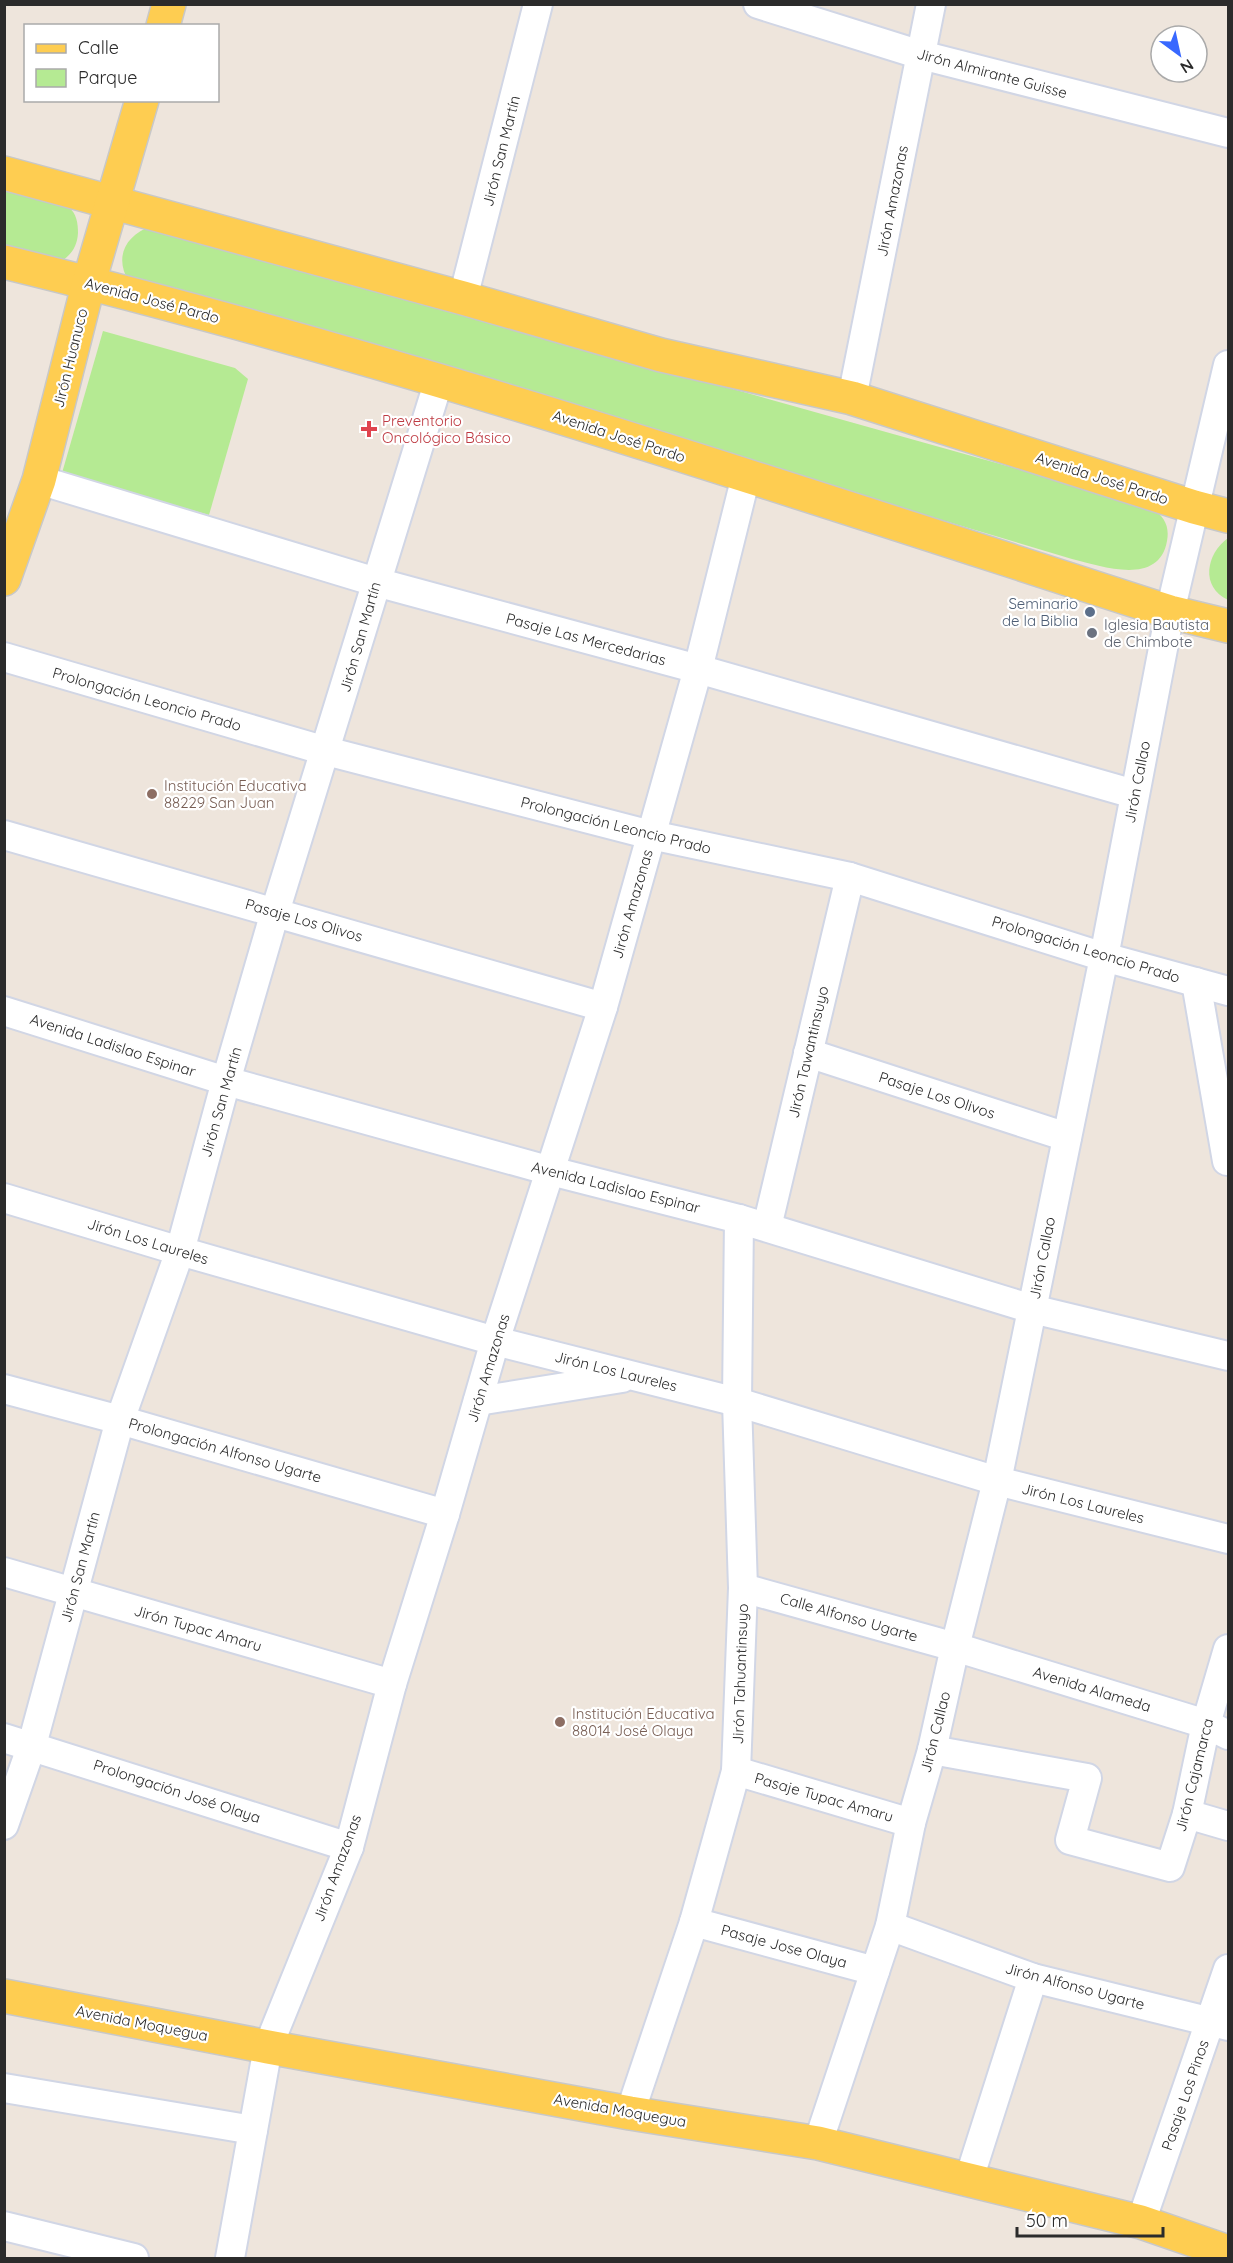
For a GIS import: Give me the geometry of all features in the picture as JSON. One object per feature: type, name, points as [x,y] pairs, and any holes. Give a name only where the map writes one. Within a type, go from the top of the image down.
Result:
[{"type":"main road","points":[[164,24],[169,4]]},
{"type":"main road","name":"Jirón Huanuco","points":[[4,579],[39,480],[89,282],[141,102]]},
{"type":"main road","name":"Avenida José Pardo","points":[[4,173],[463,298],[661,356],[852,398],[1228,516]]},
{"type":"main road","name":"Avenida José Pardo","points":[[4,262],[89,282],[439,380],[1170,612],[1228,626]]},
{"type":"main road","name":"Avenida Moquegua","points":[[4,1996],[630,2113],[819,2143],[1141,2222],[1228,2252]]},
{"type":"street","name":"Jirón San Martín","points":[[463,298],[538,4]]},
{"type":"street","name":"Jirón Almirante Guisse","points":[[758,4],[921,55],[1228,133]]},
{"type":"street","name":"Jirón Amazonas","points":[[852,398],[930,4]]},
{"type":"street","name":"Jirón Callao","points":[[819,2143],[890,1926],[911,1823],[932,1750],[955,1647],[997,1481],[1104,957],[1170,612],[1228,365]]},
{"type":"street","name":"Jirón San Martín","points":[[4,1825],[32,1745],[120,1420],[180,1251],[275,912],[439,380]]},
{"type":"street","name":"Jirón Amazonas","points":[[230,2259],[268,2047],[349,1846],[392,1684],[446,1514],[495,1341],[603,1007],[698,669],[746,476]]},
{"type":"street","name":"Pasaje Las Mercedarias","points":[[39,480],[376,582],[698,669],[1134,794]]},
{"type":"street","name":"Prolongación Leoncio Prado","points":[[4,657],[326,751],[651,836],[850,877],[1104,957],[1228,991]]},
{"type":"street","name":"Pasaje Los Olivos","points":[[4,835],[603,1007]]},
{"type":"street","name":"Jirón Tawantinsuyo","points":[[767,1227],[850,877]]},
{"type":"street","points":[[1197,982],[1227,1161]]},
{"type":"street","name":"Avenida Ladislao Espinar","points":[[4,1011],[226,1081],[551,1171],[739,1219],[1032,1309],[1228,1356]]},
{"type":"street","name":"Pasaje Los Olivos","points":[[808,1053],[1067,1137]]},
{"type":"street","name":"Jirón Los Laureles","points":[[4,1198],[495,1341],[737,1402],[997,1481],[1228,1539]]},
{"type":"street","name":"Jirón Tahuantinsuyo","points":[[630,2113],[694,1922],[736,1771],[743,1588],[737,1402],[739,1219]]},
{"type":"street","points":[[478,1401],[633,1376]]},
{"type":"street","name":"Prolongación Alfonso Ugarte","points":[[4,1389],[446,1514]]},
{"type":"street","name":"Jirón Tupac Amaru","points":[[4,1572],[392,1684]]},
{"type":"street","name":"Calle Alfonso Ugarte","points":[[743,1588],[955,1647]]},
{"type":"street","name":"Avenida Alameda","points":[[955,1647],[1217,1729]]},
{"type":"street","name":"Jirón Cajamarca","points":[[932,1750],[1087,1778],[1070,1840],[1170,1867],[1217,1729],[1228,1648]]},
{"type":"street","name":"Prolongación José Olaya","points":[[4,1738],[349,1846]]},
{"type":"street","name":"Pasaje Tupac Amaru","points":[[736,1771],[911,1823]]},
{"type":"street","points":[[1187,1814],[1228,1826]]},
{"type":"street","name":"Pasaje Jose Olaya","points":[[694,1922],[875,1971]]},
{"type":"street","name":"Jirón Alfonso Ugarte","points":[[890,1926],[1033,1978],[1220,2024]]},
{"type":"street","name":"Pasaje Los Pinos","points":[[1141,2222],[1220,2024],[1228,1969]]},
{"type":"street","points":[[969,2179],[1033,1978]]},
{"type":"street","points":[[4,2088],[253,2130]]},
{"type":"street","points":[[4,2226],[135,2259]]},
{"type":"green space","points":[[4,187],[56,202],[71,209],[76,219],[78,233],[74,249],[67,257],[54,266],[5,256]]},
{"type":"green space","points":[[151,226],[1150,506],[1159,513],[1166,525],[1167,541],[1162,555],[1153,564],[1141,569],[1127,570],[1098,566],[129,282],[122,264],[125,248],[134,235]]},
{"type":"green space","points":[[103,331],[235,368],[248,379],[209,515],[62,473]]},
{"type":"green space","points":[[1228,538],[1228,600],[1213,587],[1209,570],[1215,553]]},
{"type":"place","name":"Preventorio Oncológico Básico","points":[[369,429]]},
{"type":"place","name":"Seminario de la Biblia","points":[[1090,612]]},
{"type":"place","name":"Iglesia Bautista de Chimbote","points":[[1092,633]]},
{"type":"place","name":"Institución Educativa 88229 San Juan","points":[[152,794]]},
{"type":"place","name":"Institución Educativa 88014 José Olaya","points":[[560,1722]]}]
